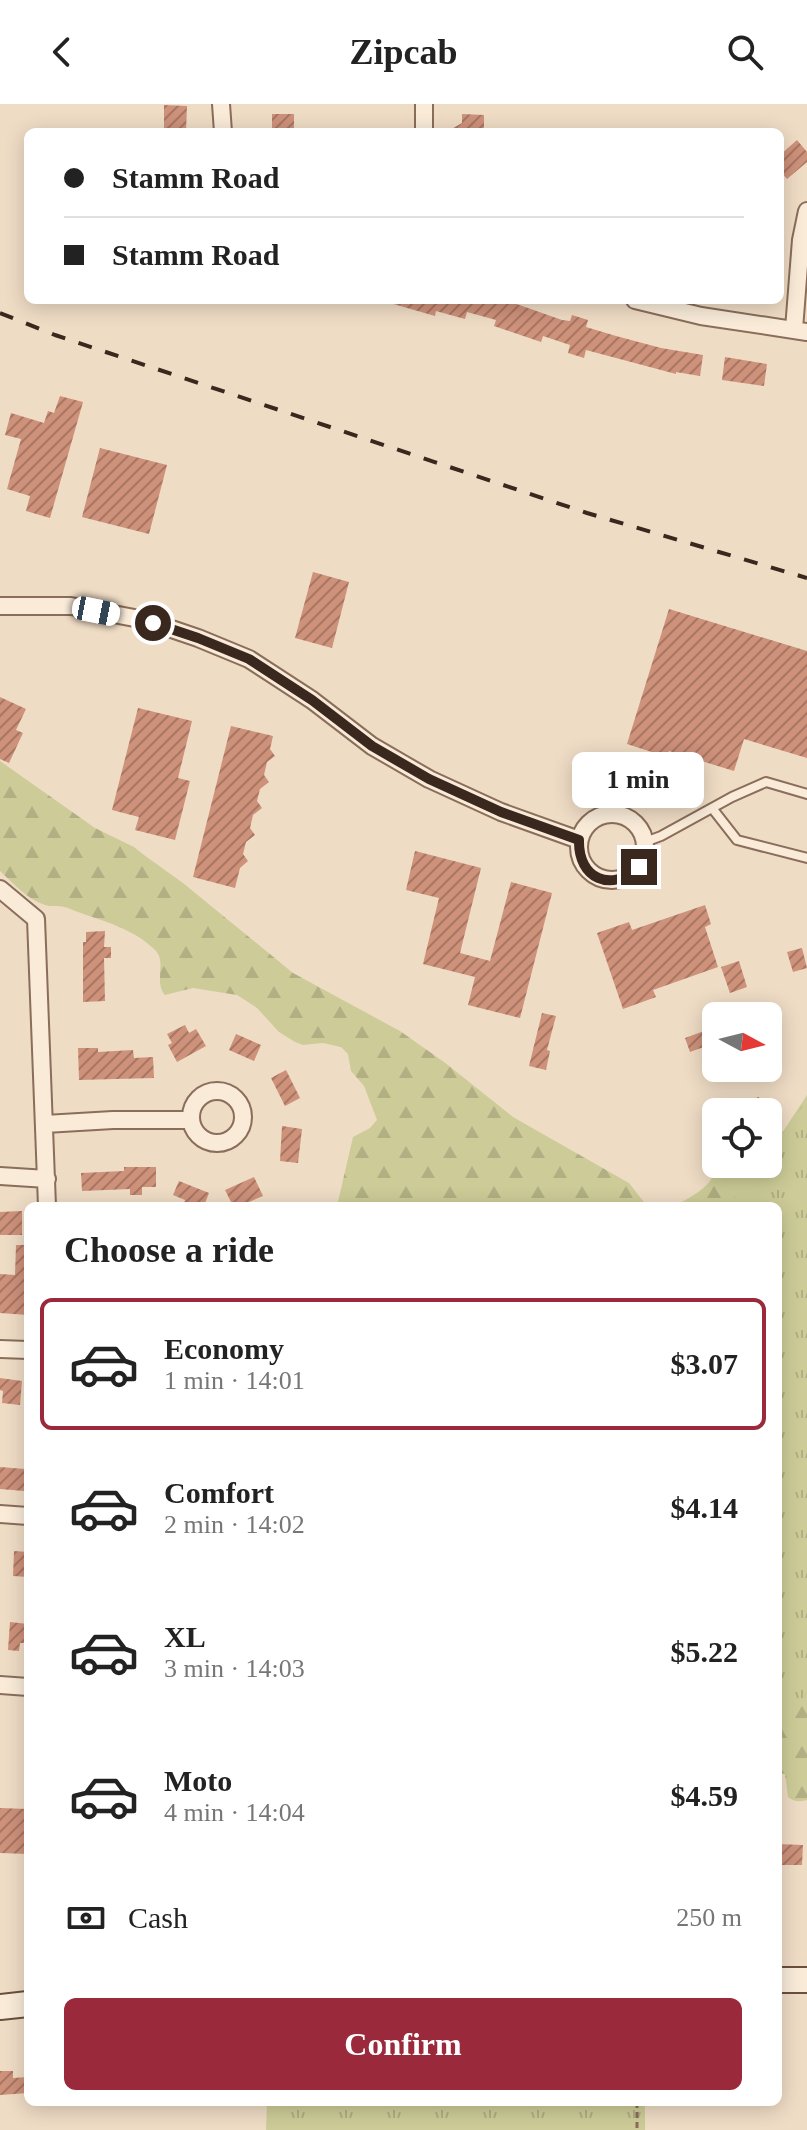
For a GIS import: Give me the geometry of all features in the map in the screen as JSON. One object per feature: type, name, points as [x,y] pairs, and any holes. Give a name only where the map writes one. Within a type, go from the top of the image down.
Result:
[{"type":"main road","points":[[782,1980],[807,1980]]},
{"type":"main road","points":[[0,2007],[24,2004]]},
{"type":"street","points":[[221,104],[223,128]]},
{"type":"street","points":[[424,104],[424,128]]},
{"type":"street","points":[[652,304],[701,316],[801,330],[801,240],[807,211]]},
{"type":"street","points":[[0,606],[71,606],[145,620],[198,638],[249,659],[312,700],[372,746],[429,779],[501,812],[579,840]]},
{"type":"street","points":[[606,814],[619,815],[631,820],[640,830],[645,842],[644,855],[639,867],[629,876],[617,881],[604,880],[592,875],[583,865],[579,840],[584,828],[594,819],[606,814]]},
{"type":"street","points":[[0,889],[36,919],[47,1202]]},
{"type":"street","points":[[45,1124],[191,1120]]},
{"type":"street","points":[[0,1176],[47,1179]]},
{"type":"street","points":[[0,1349],[24,1350]]},
{"type":"street","points":[[0,1514],[24,1516]]},
{"type":"street","points":[[0,1685],[24,1687]]},
{"type":"lane","points":[[645,842],[766,782],[807,794]]},
{"type":"lane","points":[[712,808],[737,840],[807,858]]},
{"type":"path","points":[[637,2106],[637,2130]]},
{"type":"green space","points":[[0,761],[95,828],[134,847],[293,973],[400,1031],[513,1117],[629,1183],[644,1202],[338,1202],[353,1137],[370,1128],[377,1120],[364,1086],[351,1071],[348,1054],[341,1047],[295,1042],[279,1032],[257,1008],[237,995],[193,988],[165,995],[160,984],[160,959],[145,942],[127,930],[106,922],[67,908],[39,903],[0,871]]},
{"type":"green space","points":[[807,1095],[807,1800],[799,1801],[788,1797],[785,1774],[782,1774],[782,1202],[681,1202],[697,1193],[712,1178],[782,1178],[782,1132]]},
{"type":"green space","points":[[807,1101],[807,1692],[803,1703],[782,1703],[782,1202],[732,1202],[748,1178],[782,1178],[782,1133]]},
{"type":"green space","points":[[267,2106],[645,2106],[645,2130],[266,2130]]},
{"type":"building","points":[[164,105],[187,106],[186,128],[164,128]]},
{"type":"building","points":[[272,114],[294,114],[294,128],[272,128]]},
{"type":"building","points":[[462,114],[484,115],[484,128],[453,128],[462,123]]},
{"type":"building","points":[[797,140],[807,152],[807,162],[787,179],[784,176],[784,151]]},
{"type":"building","points":[[393,304],[516,304],[562,320],[570,321],[572,315],[588,320],[586,327],[661,348],[703,355],[700,376],[676,374],[586,350],[584,358],[568,353],[570,345],[543,336],[541,342],[494,326],[496,320],[467,312],[465,319],[436,311],[435,316]]},
{"type":"building","points":[[725,357],[767,364],[764,386],[722,380]]},
{"type":"building","points":[[60,396],[83,402],[50,518],[26,511],[30,496],[7,489],[21,439],[5,435],[11,413],[44,423],[48,411],[54,413]]},
{"type":"building","points":[[100,448],[167,465],[149,534],[82,517]]},
{"type":"building","points":[[313,572],[349,582],[332,648],[295,638]]},
{"type":"building","points":[[669,609],[807,651],[807,758],[744,739],[734,771],[669,751],[667,757],[627,744]]},
{"type":"building","points":[[0,697],[26,709],[16,730],[23,733],[9,763],[0,759]]},
{"type":"building","points":[[138,708],[192,721],[178,778],[190,781],[175,840],[135,830],[139,817],[112,810]]},
{"type":"building","points":[[231,726],[273,736],[270,749],[275,756],[267,762],[264,775],[269,782],[260,789],[257,801],[262,808],[253,815],[250,828],[255,835],[246,842],[243,854],[248,861],[240,868],[235,888],[193,877]]},
{"type":"building","points":[[415,851],[481,868],[460,953],[490,961],[511,882],[552,893],[520,1018],[468,1005],[475,977],[423,964],[439,898],[406,890]]},
{"type":"building","points":[[705,905],[711,924],[705,927],[718,967],[653,990],[656,997],[623,1009],[597,933],[629,922],[632,930]]},
{"type":"building","points":[[105,931],[104,947],[111,947],[111,958],[104,958],[105,1001],[83,1002],[83,942],[86,942],[86,932]]},
{"type":"building","points":[[802,948],[807,968],[793,972],[787,952]]},
{"type":"building","points":[[739,961],[747,987],[730,993],[721,967]]},
{"type":"building","points":[[542,1013],[556,1016],[547,1050],[550,1051],[546,1070],[529,1066]]},
{"type":"building","points":[[185,1025],[189,1033],[196,1029],[206,1046],[177,1062],[168,1045],[172,1043],[167,1034]]},
{"type":"building","points":[[702,1032],[702,1048],[690,1052],[685,1038]]},
{"type":"building","points":[[236,1034],[261,1045],[254,1061],[229,1050]]},
{"type":"building","points":[[78,1048],[98,1048],[98,1052],[133,1050],[134,1058],[153,1057],[154,1078],[79,1080]]},
{"type":"building","points":[[286,1070],[300,1098],[285,1106],[271,1078]]},
{"type":"building","points":[[282,1126],[302,1129],[298,1163],[280,1161]]},
{"type":"building","points":[[124,1167],[156,1167],[156,1187],[142,1187],[142,1195],[130,1195],[130,1189],[82,1191],[81,1173],[124,1171]]},
{"type":"building","points":[[254,1177],[263,1196],[249,1202],[231,1202],[225,1190]]},
{"type":"building","points":[[179,1181],[209,1193],[206,1202],[184,1202],[173,1195]]},
{"type":"building","points":[[22,1211],[22,1235],[0,1235],[0,1212]]},
{"type":"building","points":[[16,1245],[24,1245],[24,1315],[0,1313],[0,1274],[15,1275]]},
{"type":"building","points":[[0,1378],[22,1381],[20,1405],[2,1403]]},
{"type":"building","points":[[0,1467],[24,1469],[24,1491],[0,1489]]},
{"type":"building","points":[[14,1551],[24,1552],[24,1577],[13,1576]]},
{"type":"building","points":[[10,1622],[24,1624],[24,1643],[20,1643],[19,1651],[8,1650]]},
{"type":"building","points":[[0,1808],[24,1809],[24,1854],[0,1853]]},
{"type":"building","points":[[782,1844],[803,1845],[802,1865],[782,1865]]},
{"type":"building","points":[[0,2071],[13,2071],[13,2078],[24,2077],[24,2093],[0,2095]]},
{"type":"railway","points":[[0,313],[55,335],[587,513],[807,578]]},
{"type":"route","points":[[153,623],[249,659],[312,700],[372,746],[429,779],[501,812],[579,840],[583,865],[592,875],[617,881],[639,867]]}]
